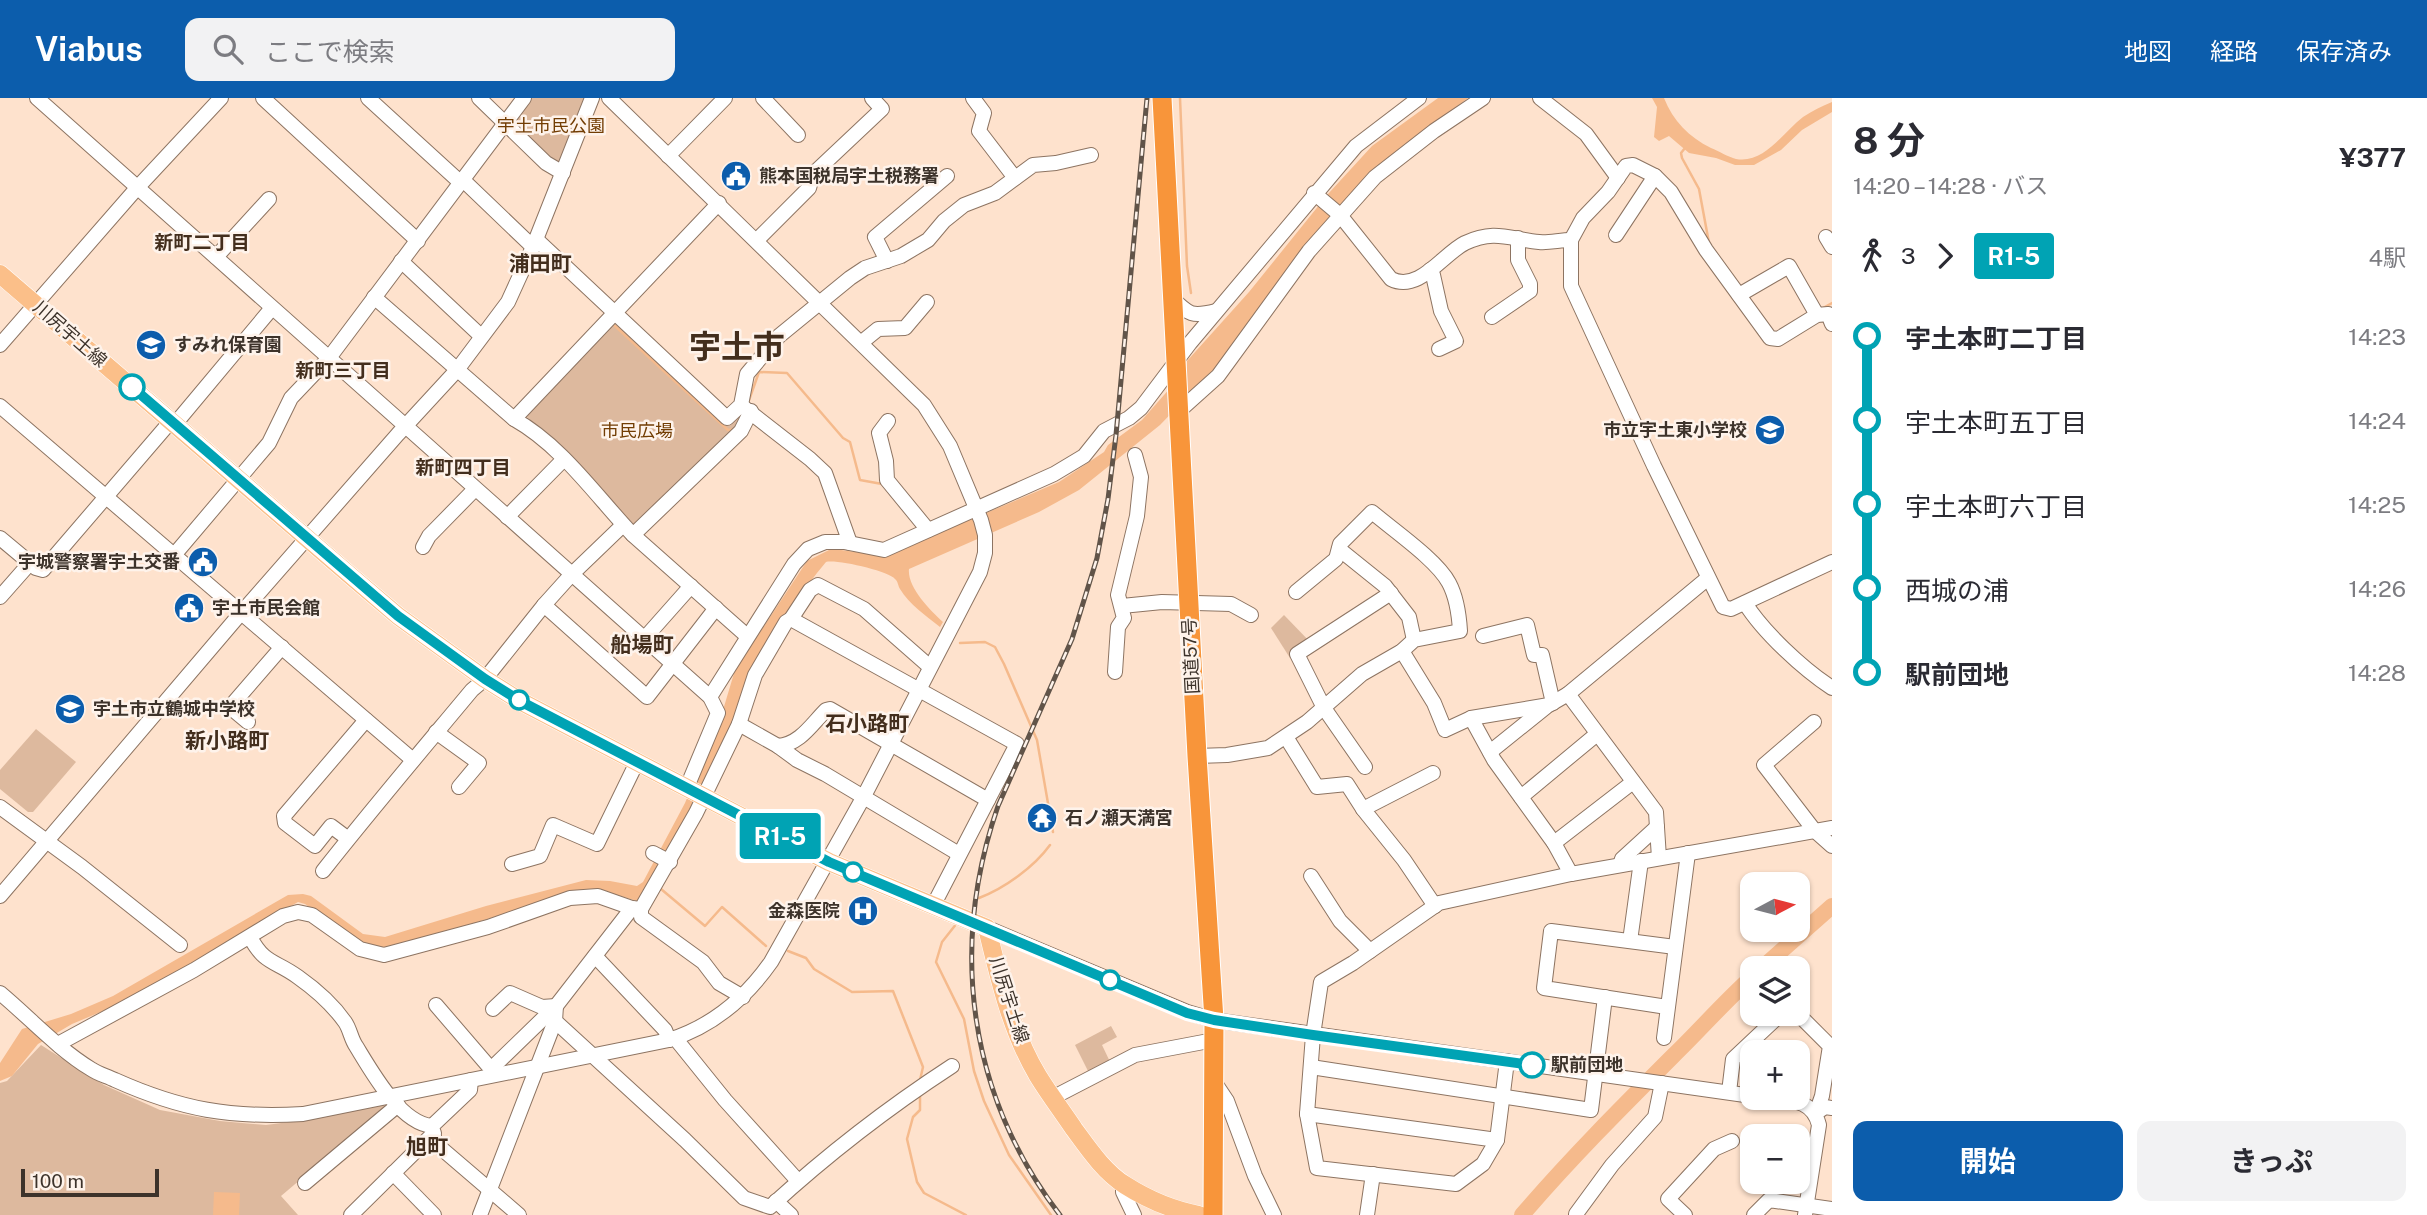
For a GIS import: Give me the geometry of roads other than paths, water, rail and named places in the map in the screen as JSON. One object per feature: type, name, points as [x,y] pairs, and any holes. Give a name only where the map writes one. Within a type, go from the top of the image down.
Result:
[{"type":"highway","name":"国道57号","points":[[1162,98],[1196,756],[1214,1020],[1215,1083],[1208,1212]]},
{"type":"main road","name":"川尻宇土線","points":[[0,274],[398,616],[485,679],[531,707],[829,862],[987,928],[1011,1015],[1037,1074],[1099,1161],[1123,1184],[1176,1210],[1208,1212]]},
{"type":"street","points":[[37,98],[710,697],[718,713],[696,792],[670,862],[637,909],[595,956],[556,1013],[492,1072]]},
{"type":"street","points":[[0,345],[137,188],[221,98]]},
{"type":"street","points":[[263,98],[418,240]]},
{"type":"street","points":[[368,98],[613,313],[727,418],[746,408]]},
{"type":"street","points":[[479,98],[546,163],[563,173]]},
{"type":"street","points":[[175,554],[269,443],[291,398],[328,358],[524,98]]},
{"type":"street","points":[[0,896],[405,425],[457,370],[508,302],[592,98]]},
{"type":"street","points":[[0,993],[91,1069],[178,1105],[259,1117],[303,1114],[394,1101],[492,1072],[536,1067],[672,1039],[689,1034],[707,1023],[754,987],[829,862],[980,572],[985,554],[985,535],[979,514],[950,446],[915,394],[609,98]]},
{"type":"street","points":[[668,156],[724,98]]},
{"type":"street","points":[[762,98],[798,135]]},
{"type":"street","points":[[757,240],[809,188],[813,174],[882,109],[872,98]]},
{"type":"street","points":[[973,98],[984,113],[979,131],[1015,178]]},
{"type":"street","points":[[710,697],[794,564],[808,549],[825,542],[850,543],[884,550],[928,530],[979,514],[1084,456],[1104,431],[1142,408],[1175,369],[1216,311],[1317,196],[1356,146],[1419,98]]},
{"type":"street","points":[[1179,411],[1217,376],[1339,214],[1375,177],[1434,131],[1483,98]]},
{"type":"street","points":[[1540,98],[1586,134],[1618,178]]},
{"type":"street","points":[[323,871],[347,838],[373,811],[436,732],[485,679],[571,575],[628,530],[741,431],[746,408],[747,374],[779,336],[865,268],[901,256],[928,240],[944,221],[964,205],[995,192],[1033,165],[1091,155]]},
{"type":"street","points":[[1739,295],[1789,266],[1827,316],[1774,340],[1739,295],[1700,241],[1671,192],[1655,176],[1630,164],[1583,218],[1571,240],[1571,286],[1723,607],[1731,609],[1832,562]]},
{"type":"street","points":[[887,261],[875,237],[947,176]]},
{"type":"street","points":[[1616,235],[1655,176]]},
{"type":"street","points":[[1317,196],[1339,214],[1394,281],[1409,281],[1430,270],[1457,247],[1477,238],[1503,235],[1544,242],[1571,240]]},
{"type":"street","points":[[216,257],[269,199]]},
{"type":"street","points":[[514,419],[719,203]]},
{"type":"street","points":[[1492,317],[1530,291],[1530,284],[1518,260],[1518,238]]},
{"type":"street","points":[[401,261],[481,336]]},
{"type":"street","points":[[1430,270],[1441,311],[1456,341],[1439,349]]},
{"type":"street","points":[[374,298],[514,419],[528,426],[564,459],[628,530],[747,636]]},
{"type":"street","points":[[1172,298],[1187,313],[1198,316],[1216,311]]},
{"type":"street","points":[[862,342],[878,329],[905,328],[927,302]]},
{"type":"street","points":[[0,537],[30,563],[43,570],[272,308]]},
{"type":"street","points":[[0,406],[413,760]]},
{"type":"street","points":[[746,408],[824,474],[850,543]]},
{"type":"street","points":[[888,421],[879,433],[886,461],[887,480],[928,530]]},
{"type":"street","points":[[1115,672],[1118,627],[1124,618],[1118,595],[1138,516],[1142,477],[1135,455]]},
{"type":"street","points":[[507,517],[564,459]]},
{"type":"street","points":[[423,547],[429,536],[475,488]]},
{"type":"street","points":[[1196,756],[1227,755],[1268,748],[1324,708],[1362,674],[1402,651],[1414,640],[1460,631],[1458,608],[1449,582],[1436,565],[1372,512],[1340,544],[1336,559],[1296,592]]},
{"type":"street","points":[[1339,549],[1391,593],[1409,617],[1414,640]]},
{"type":"street","points":[[0,597],[30,563]]},
{"type":"street","points":[[1490,752],[1551,704],[1568,694],[1708,578]]},
{"type":"street","points":[[696,792],[739,724],[755,675],[786,622],[791,620],[810,590],[818,585],[864,609],[930,667]]},
{"type":"street","points":[[644,639],[691,586]]},
{"type":"street","points":[[1365,767],[1324,708],[1297,654],[1391,593]]},
{"type":"street","points":[[1122,606],[1188,602],[1231,604],[1251,615]]},
{"type":"street","points":[[1745,603],[1751,614],[1792,655],[1832,688]]},
{"type":"street","points":[[544,605],[647,697],[716,608]]},
{"type":"street","points":[[791,620],[1017,744],[933,906]]},
{"type":"street","points":[[1483,636],[1527,625],[1534,655],[1542,656],[1551,704]]},
{"type":"street","points":[[248,722],[230,706],[282,647]]},
{"type":"street","points":[[1402,651],[1434,703],[1445,730],[1471,718],[1551,704]]},
{"type":"street","points":[[1568,694],[1656,812],[1659,858]]},
{"type":"street","points":[[778,746],[790,745],[802,736],[825,710],[830,709],[890,746],[988,800]]},
{"type":"street","points":[[1471,718],[1490,752],[1554,843],[1571,874]]},
{"type":"street","points":[[347,838],[331,826],[315,846],[285,824],[284,816],[366,720]]},
{"type":"street","points":[[1814,722],[1765,765],[1814,831],[1832,846]]},
{"type":"street","points":[[739,724],[958,854]]},
{"type":"street","points":[[436,732],[479,763],[459,787]]},
{"type":"street","points":[[1521,797],[1597,734]]},
{"type":"street","points":[[1286,737],[1317,787],[1348,784],[1435,906]]},
{"type":"street","points":[[512,864],[540,856],[553,825],[597,844],[637,762]]},
{"type":"street","points":[[1363,808],[1433,773]]},
{"type":"street","points":[[1554,843],[1633,782]]},
{"type":"street","points":[[0,807],[82,867],[180,945]]},
{"type":"street","points":[[1620,865],[1622,859],[1657,827]]},
{"type":"street","points":[[1507,1061],[1497,1140],[1483,1164],[1456,1184],[1317,1168],[1307,1114],[1313,1035],[1321,982],[1439,903],[1571,874],[1832,828]]},
{"type":"street","points":[[653,853],[670,862]]},
{"type":"street","points":[[1664,1038],[1688,853]]},
{"type":"street","points":[[1630,941],[1641,861]]},
{"type":"street","points":[[1311,876],[1340,921],[1370,951]]},
{"type":"street","points":[[54,1040],[127,1008],[283,916],[298,912],[312,915],[360,949],[384,955],[488,927],[570,898],[598,896],[637,909],[642,918],[703,962],[719,983],[743,997]]},
{"type":"street","points":[[987,928],[1187,1013],[1214,1020],[1740,1094]]},
{"type":"street","points":[[1667,1007],[1544,988],[1550,931],[1675,947]]},
{"type":"street","points":[[250,937],[259,954],[296,975],[316,991],[346,1023],[354,1044],[394,1101],[423,1125],[433,1129]]},
{"type":"street","points":[[595,956],[665,1030],[798,1181]]},
{"type":"street","points":[[493,1009],[510,993],[556,1013],[594,1056],[744,1198],[769,1206],[891,1105],[952,1066]]},
{"type":"street","points":[[1311,1067],[1591,1110],[1605,997]]},
{"type":"street","points":[[436,1005],[492,1072]]},
{"type":"street","points":[[480,1215],[556,1013]]},
{"type":"street","points":[[1729,1092],[1733,1059],[1768,1026]]},
{"type":"street","points":[[1810,1026],[1829,1046],[1822,1096],[1816,1113]]},
{"type":"street","points":[[1052,1098],[1135,1055],[1214,1040]]},
{"type":"street","points":[[359,1212],[470,1090],[471,1080]]},
{"type":"street","points":[[1215,1083],[1227,1101],[1255,1176],[1274,1215]]},
{"type":"street","points":[[1576,1214],[1612,1165],[1655,1117],[1662,1083]]},
{"type":"street","points":[[305,1183],[394,1101]]},
{"type":"street","points":[[1805,1210],[1819,1125],[1816,1113],[1810,1107]]},
{"type":"street","points":[[1816,1113],[1825,1107],[1832,1108]]},
{"type":"street","points":[[1307,1114],[1497,1140]]},
{"type":"street","points":[[433,1129],[435,1143],[519,1215]]},
{"type":"street","points":[[1685,1215],[1668,1199],[1714,1149],[1732,1142]]},
{"type":"street","points":[[393,1173],[434,1215]]},
{"type":"street","points":[[1367,1215],[1373,1174]]},
{"type":"street","points":[[1123,1184],[1123,1192],[1134,1215]]},
{"type":"street","points":[[1754,1215],[1769,1199],[1805,1210],[1832,1209]]},
{"type":"street","points":[[776,1200],[791,1215]]},
{"type":"waterway","points":[[1180,98],[1187,266],[1191,293]]},
{"type":"waterway","points":[[1685,148],[1681,153],[1682,158],[1699,189],[1709,243]]},
{"type":"waterway","points":[[1823,308],[1832,303]]},
{"type":"waterway","points":[[615,326],[728,430],[735,429]]},
{"type":"waterway","points":[[748,403],[759,372],[787,373],[843,438],[850,442],[860,480],[882,484]]},
{"type":"waterway","points":[[960,643],[985,642],[995,647],[1004,664],[1037,740],[1053,832]]},
{"type":"waterway","points":[[979,898],[1018,876],[1050,845]]},
{"type":"waterway","points":[[661,889],[705,926],[722,907],[766,946]]},
{"type":"waterway","points":[[1776,956],[1832,906]]},
{"type":"waterway","points":[[957,923],[942,942],[936,962],[964,1019],[974,1071],[984,1101],[1009,1155],[1051,1215]]},
{"type":"waterway","points":[[788,951],[806,958],[814,969],[852,992],[893,991],[923,1067],[920,1080]]},
{"type":"waterway","points":[[1522,1215],[1596,1134],[1740,988]]},
{"type":"waterway","points":[[920,1093],[920,1110],[913,1117],[907,1139],[917,1182],[924,1193],[966,1215]]},
{"type":"railway","points":[[1060,1215],[1029,1169],[1005,1120],[987,1070],[976,1019],[972,966],[974,913],[983,859],[998,806],[1072,639],[1097,558],[1116,435],[1147,98]]},
{"type":"place","name":"熊本国税局宇土税務署","points":[[736,176]]},
{"type":"place","name":"すみれ保育園","points":[[151,345]]},
{"type":"place","name":"市立宇土東小学校","points":[[1770,430]]},
{"type":"place","name":"宇城警察署宇土交番","points":[[203,562]]},
{"type":"place","name":"宇土市民会館","points":[[189,608]]},
{"type":"place","name":"宇土市立鶴城中学校","points":[[70,709]]},
{"type":"place","name":"石ノ瀬天満宮","points":[[1042,818]]},
{"type":"place","name":"金森医院","points":[[863,911]]},
{"type":"place","name":"駅前団地","points":[[1532,1065]]},
{"type":"district","name":"新町二丁目","points":[[202,242]]},
{"type":"district","name":"浦田町","points":[[540,264]]},
{"type":"district","name":"宇土市","points":[[737,347]]},
{"type":"district","name":"新町三丁目","points":[[343,370]]},
{"type":"district","name":"新町四丁目","points":[[463,467]]},
{"type":"district","name":"船場町","points":[[642,645]]},
{"type":"district","name":"石小路町","points":[[867,724]]},
{"type":"district","name":"新小路町","points":[[227,741]]},
{"type":"district","name":"旭町","points":[[427,1147]]},
{"type":"park label","name":"宇土市民公園","points":[[551,126]]},
{"type":"park label","name":"市民広場","points":[[637,431]]}]
